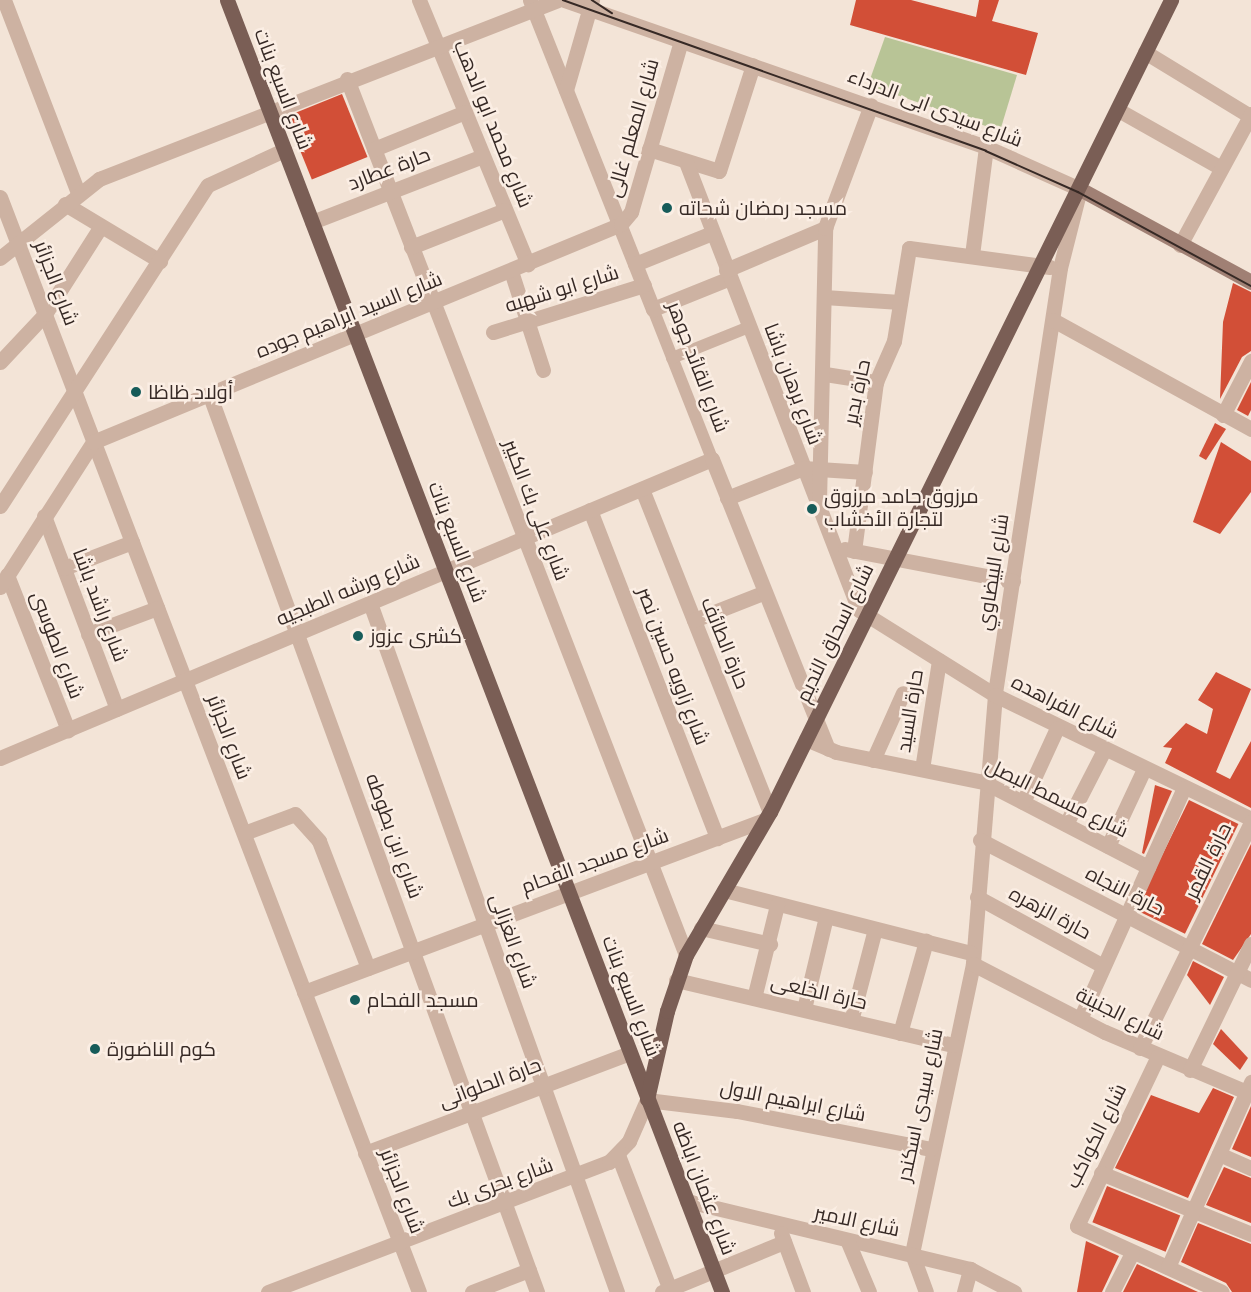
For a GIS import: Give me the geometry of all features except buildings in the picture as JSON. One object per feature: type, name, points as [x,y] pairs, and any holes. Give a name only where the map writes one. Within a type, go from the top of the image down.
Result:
[{"type":"main road","name":"شارع السبع بنات","points":[[226,0],[647,1100]]},
{"type":"main road","name":"شارع اسحاق النديم","points":[[647,1100],[676,980],[686,955],[768,816],[1040,266],[1120,111],[1145,52],[1171,0]]},
{"type":"main road","name":"شارع سيدى ابى الدرداء","points":[[1080,189],[1251,282]]},
{"type":"main road","name":"شارع عثمان اباظه","points":[[647,1100],[722,1292]]},
{"type":"street","points":[[4,0],[78,193]]},
{"type":"street","name":"شارع محمد ابو الدهب","points":[[419,0],[528,264]]},
{"type":"street","points":[[0,258],[78,193],[269,110],[347,79],[439,47],[532,6],[557,0]]},
{"type":"street","name":"شارع سيدى ابى الدرداء","points":[[564,0],[591,5],[681,41],[871,105],[986,147],[1080,189]]},
{"type":"street","points":[[566,90],[591,5]]},
{"type":"street","name":"شارع القائد جوهر","points":[[532,6],[621,224],[727,498],[828,749]]},
{"type":"street","name":"شارع المعلم غالى","points":[[621,224],[631,212],[681,41]]},
{"type":"street","points":[[1145,52],[1250,115],[1180,245]]},
{"type":"street","points":[[649,149],[719,171],[753,65]]},
{"type":"street","name":"شارع على بك الكبير","points":[[347,79],[686,955]]},
{"type":"street","points":[[818,508],[825,374],[825,228],[871,105]]},
{"type":"street","points":[[1120,111],[1221,168]]},
{"type":"street","points":[[374,149],[465,112]]},
{"type":"street","points":[[986,147],[972,255],[1060,268]]},
{"type":"street","points":[[0,506],[76,395],[211,182],[284,150]]},
{"type":"street","name":"حارة عطارد","points":[[312,222],[483,156]]},
{"type":"street","name":"شارع برهان باشا","points":[[686,162],[855,604],[868,617]]},
{"type":"street","name":"شارع البيضاوي","points":[[972,959],[984,782],[995,695],[1060,268],[1080,189]]},
{"type":"street","name":"شارع الجزائر","points":[[0,197],[418,1292]]},
{"type":"street","points":[[65,204],[160,261]]},
{"type":"street","points":[[411,247],[506,210]]},
{"type":"street","name":"شارع السيد ابراهيم جوده","points":[[93,442],[433,304],[621,224]]},
{"type":"street","points":[[0,362],[45,314],[101,226]]},
{"type":"street","points":[[653,309],[825,228]]},
{"type":"street","points":[[635,264],[712,233]]},
{"type":"street","name":"حارة بدير","points":[[854,551],[876,382],[894,341],[912,247],[972,255]]},
{"type":"street","points":[[511,271],[543,370]]},
{"type":"street","name":"شارع ابو شهبه","points":[[493,333],[644,285]]},
{"type":"street","points":[[824,297],[900,302]]},
{"type":"street","points":[[1053,320],[1251,429]]},
{"type":"street","points":[[672,358],[749,327]]},
{"type":"street","points":[[1223,415],[1251,361]]},
{"type":"street","points":[[825,374],[876,382]]},
{"type":"street","name":"شارع ابن بطوطه","points":[[210,396],[537,1292]]},
{"type":"street","points":[[4,581],[93,442]]},
{"type":"street","name":"شارع ورشه الطبجيه","points":[[2,752],[68,730],[712,459]]},
{"type":"street","points":[[727,498],[803,468],[865,472]]},
{"type":"street","name":"حارة الطائف","points":[[642,489],[768,816]]},
{"type":"street","name":"شارع زاويه حسين نصر","points":[[590,510],[717,838]]},
{"type":"street","name":"شارع راشد باشا","points":[[44,516],[117,709]]},
{"type":"street","points":[[64,568],[132,542]]},
{"type":"street","points":[[834,548],[896,557],[1013,581]]},
{"type":"street","name":"شارع الطوسى","points":[[4,581],[68,730]]},
{"type":"street","points":[[694,620],[765,592]]},
{"type":"street","name":"شارع الغزالى","points":[[370,603],[617,1292]]},
{"type":"street","points":[[88,634],[157,608]]},
{"type":"street","name":"شارع الفراهده","points":[[868,617],[995,695],[1057,728],[1251,821]]},
{"type":"street","name":"حارة السيد","points":[[922,769],[939,660]]},
{"type":"street","points":[[873,760],[903,693]]},
{"type":"street","points":[[1023,802],[1057,728]]},
{"type":"street","name":"شارع مسمط البصل","points":[[806,739],[828,749],[873,760],[984,782],[1148,867]]},
{"type":"street","points":[[1066,824],[1104,750]]},
{"type":"street","points":[[1108,846],[1144,769]]},
{"type":"street","points":[[1080,1019],[1184,788]]},
{"type":"street","points":[[244,834],[294,814],[319,841],[368,968]]},
{"type":"street","name":"شارع مسجد الفحام","points":[[304,992],[649,864],[768,816]]},
{"type":"street","name":"حارة القمر","points":[[1140,1048],[1251,821]]},
{"type":"street","name":"حارة النجاه","points":[[980,840],[1251,980]]},
{"type":"street","name":"شارع الجنينة","points":[[724,890],[926,941],[972,959],[1080,1019],[1140,1048],[1190,1070],[1249,1089]]},
{"type":"street","name":"حارة الزهره","points":[[977,897],[1103,966]]},
{"type":"street","points":[[754,998],[770,944],[777,905]]},
{"type":"street","points":[[804,1009],[826,917]]},
{"type":"street","points":[[701,928],[770,944]]},
{"type":"street","points":[[850,1021],[875,928]]},
{"type":"street","points":[[900,1033],[926,941]]},
{"type":"street","points":[[1190,1070],[1251,944]]},
{"type":"street","name":"شارع سيدى اسكندر","points":[[912,1254],[930,1149],[972,959]]},
{"type":"street","name":"حارة الخلعى","points":[[676,980],[953,1045]]},
{"type":"street","name":"حارة الحلوانى","points":[[365,1153],[630,1053]]},
{"type":"street","name":"شارع الكواكب","points":[[1132,1253],[1083,1233],[1078,1220],[1158,1056]]},
{"type":"street","points":[[1167,1268],[1249,1089]]},
{"type":"street","points":[[647,1100],[618,1155],[667,1291],[784,1242]]},
{"type":"street","name":"شارع ابراهيم الاول","points":[[647,1100],[727,1109],[930,1149]]},
{"type":"street","points":[[1219,1154],[1251,1168]]},
{"type":"street","name":"شارع بحرى بك","points":[[268,1292],[576,1177],[618,1155]]},
{"type":"street","points":[[1101,1173],[1251,1234]]},
{"type":"street","name":"شارع الامير","points":[[687,1201],[848,1242],[912,1254],[970,1269],[1014,1292]]},
{"type":"street","points":[[778,1225],[803,1292]]},
{"type":"street","points":[[848,1242],[869,1292]]},
{"type":"street","points":[[1112,1292],[1132,1253],[1214,1290]]},
{"type":"street","points":[[912,1254],[921,1290]]},
{"type":"street","points":[[964,1292],[970,1269]]},
{"type":"street","points":[[472,1292],[529,1270]]},
{"type":"green space","points":[[885,37],[1017,75],[1000,131],[868,85]]},
{"type":"tram line","points":[[563,0],[986,151],[1078,192],[1251,286]]},
{"type":"tram line","points":[[592,0],[612,13]]},
{"type":"place","name":"مسجد رمضان شحاته","points":[[667,208]]},
{"type":"place","name":"أولاد ظاظا","points":[[136,392]]},
{"type":"place","name":"مرزوق حامد مرزوق لتجارة الأخشاب","points":[[812,509]]},
{"type":"place","name":"كشرى عزوز","points":[[358,636]]},
{"type":"place","name":"مسجد الفحام","points":[[355,1000]]},
{"type":"place","name":"كوم الناضورة","points":[[95,1049]]}]
